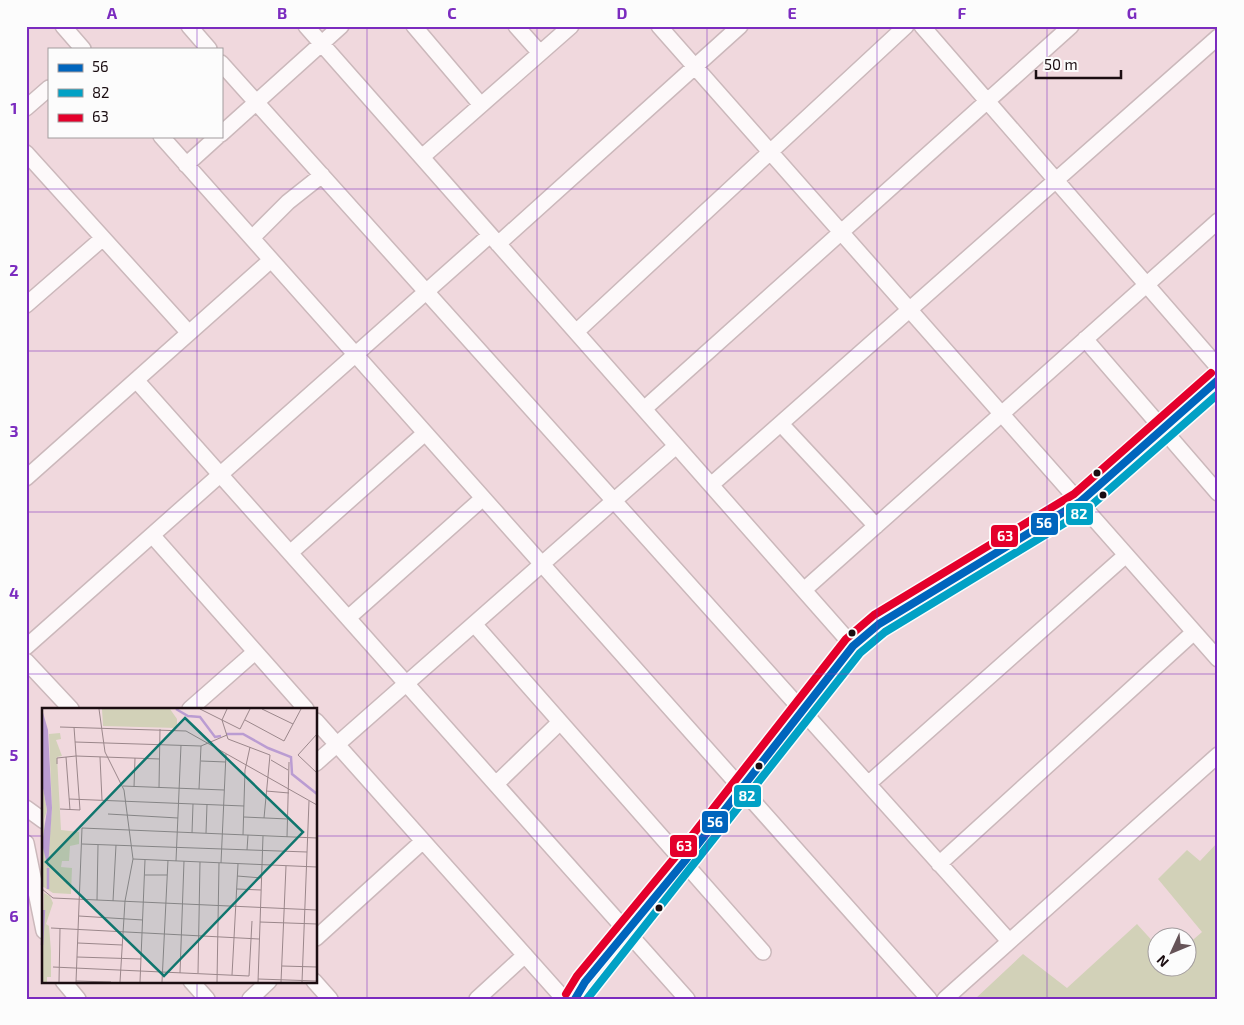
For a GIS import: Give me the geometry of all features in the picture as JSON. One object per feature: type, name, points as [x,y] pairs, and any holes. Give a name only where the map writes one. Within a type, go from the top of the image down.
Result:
[{"type":"main road","points":[[575,999],[585,982],[684,862],[801,710],[853,646],[879,624],[1080,502],[1218,380]]},
{"type":"street","points":[[63,26],[82,48]]},
{"type":"street","points":[[189,26],[208,48]]},
{"type":"street","points":[[306,26],[676,446],[805,589],[853,646]]},
{"type":"street","points":[[222,133],[341,26]]},
{"type":"street","points":[[414,26],[481,105]]},
{"type":"street","points":[[516,26],[540,54]]},
{"type":"street","points":[[422,157],[571,26]]},
{"type":"street","points":[[660,26],[1218,659]]},
{"type":"street","points":[[26,647],[426,291],[494,239],[695,67],[740,26]]},
{"type":"street","points":[[576,332],[906,26]]},
{"type":"street","points":[[922,26],[1218,367]]},
{"type":"street","points":[[644,409],[1071,26]]},
{"type":"street","points":[[711,485],[1218,37]]},
{"type":"street","points":[[222,63],[1009,942]]},
{"type":"street","points":[[26,108],[48,89]]},
{"type":"street","points":[[163,138],[929,999]]},
{"type":"street","points":[[186,165],[216,138]]},
{"type":"street","points":[[26,153],[189,333]]},
{"type":"street","points":[[252,238],[288,202],[322,175]]},
{"type":"street","points":[[805,589],[1218,221]]},
{"type":"street","points":[[26,305],[103,238]]},
{"type":"street","points":[[26,478],[271,260]]},
{"type":"street","points":[[1085,339],[1218,494]]},
{"type":"street","points":[[136,380],[687,999]]},
{"type":"street","points":[[781,424],[876,526]]},
{"type":"street","points":[[290,553],[425,433]]},
{"type":"street","points":[[318,761],[676,446]]},
{"type":"street","points":[[348,618],[483,498]]},
{"type":"street","points":[[152,535],[305,708]]},
{"type":"street","points":[[868,784],[1126,555]]},
{"type":"street","points":[[474,624],[763,952]]},
{"type":"street","points":[[939,864],[1194,632]]},
{"type":"street","points":[[191,708],[256,652]]},
{"type":"street","points":[[26,661],[69,708]]},
{"type":"street","points":[[496,784],[560,722]]},
{"type":"street","points":[[318,723],[564,999]]},
{"type":"street","points":[[944,999],[1218,755]]},
{"type":"street","points":[[26,808],[42,820]]},
{"type":"street","points":[[318,936],[423,841]]},
{"type":"street","points":[[26,843],[42,921]]},
{"type":"street","points":[[477,999],[524,955]]},
{"type":"street","points":[[64,982],[78,999]]},
{"type":"street","points":[[192,982],[207,999]]},
{"type":"street","points":[[250,999],[268,982]]},
{"type":"street","points":[[315,982],[330,999]]},
{"type":"green space","points":[[1218,842],[1218,999],[975,999],[1023,954],[1067,988],[1137,924],[1146,934],[1146,978],[1196,978],[1196,937],[1202,932],[1158,879],[1187,850],[1200,861]]},
{"type":"transit line","name":"63","points":[[566,994],[577,976],[676,856],[846,639],[874,615],[1074,494],[1211,373]]},
{"type":"transit line","name":"56","points":[[575,999],[585,982],[684,862],[853,646],[879,624],[1080,502],[1218,380]]},
{"type":"transit line","name":"82","points":[[587,999],[860,653],[885,632],[1086,510],[1218,394]]}]
